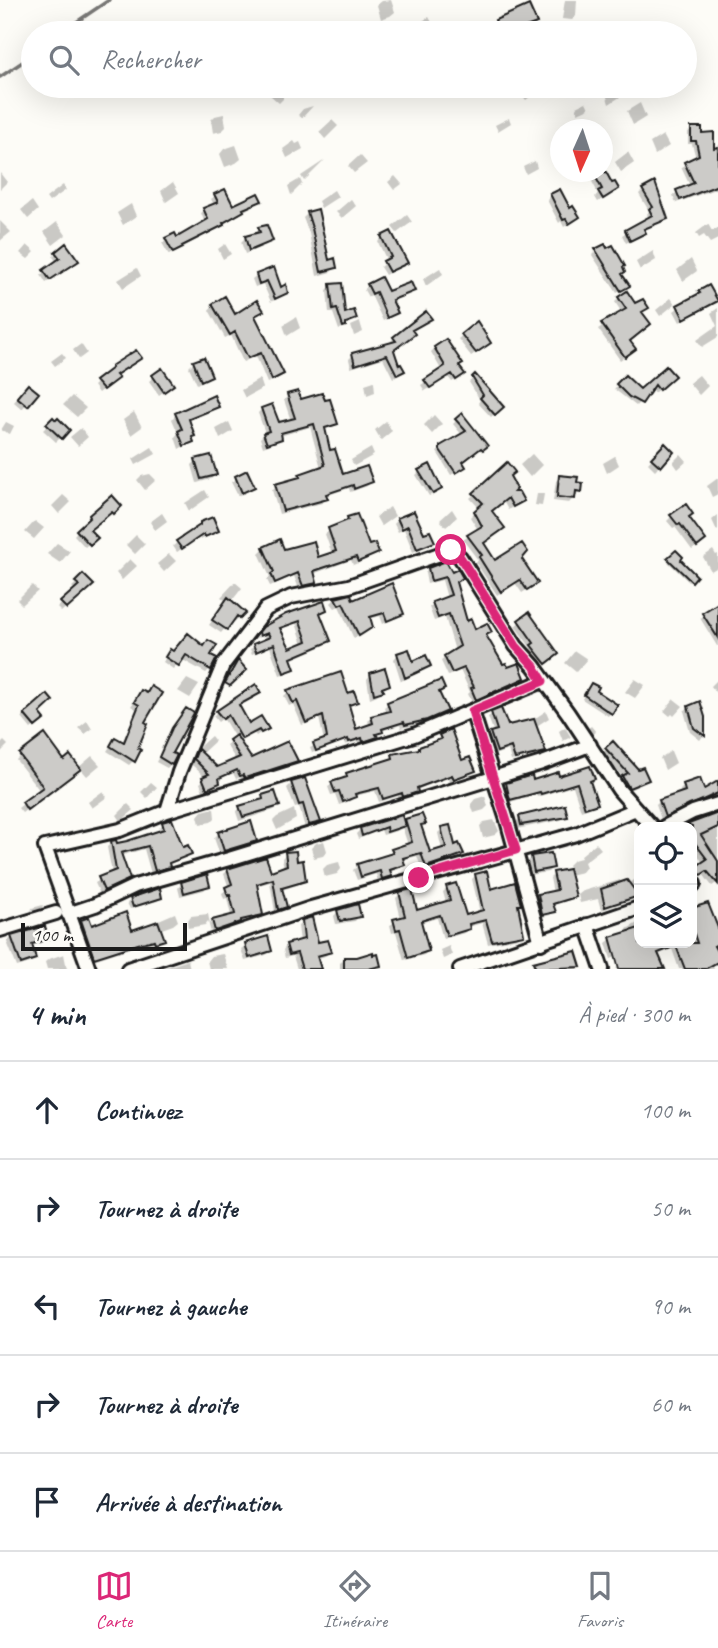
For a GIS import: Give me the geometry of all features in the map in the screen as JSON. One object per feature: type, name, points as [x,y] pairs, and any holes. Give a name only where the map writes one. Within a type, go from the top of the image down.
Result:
[{"type":"street","points":[[167,811],[179,772],[223,665],[266,609],[291,597],[349,586],[451,550],[460,557],[516,646],[534,666],[619,790],[648,822]]},
{"type":"street","points":[[89,969],[62,913],[45,847],[120,830],[167,811],[414,735],[543,681]]},
{"type":"street","points":[[472,711],[516,850],[541,943]]},
{"type":"street","points":[[0,930],[95,905],[135,886],[542,763],[590,745]]},
{"type":"street","points":[[674,822],[718,804]]},
{"type":"street","points":[[128,969],[311,908],[576,834],[636,809]]},
{"type":"street","points":[[460,969],[634,910]]},
{"type":"street","points":[[587,925],[603,969]]},
{"type":"building","points":[[529,5],[536,21],[495,21]]},
{"type":"building","points":[[691,127],[702,127],[702,133],[714,132],[714,148],[718,147],[718,185],[680,200],[676,190],[694,183],[684,162],[699,155],[696,141],[691,141]]},
{"type":"building","points":[[598,182],[615,182],[619,189],[603,199],[598,191],[602,189]]},
{"type":"building","points":[[655,182],[668,219],[644,229],[646,233],[630,241],[625,230],[652,215],[649,209],[653,207],[642,189]]},
{"type":"building","points":[[225,189],[233,205],[258,193],[262,201],[243,209],[244,211],[223,223],[224,225],[173,253],[165,238],[175,233],[177,237],[208,219],[203,208],[218,202],[214,194]]},
{"type":"building","points":[[560,189],[570,208],[573,206],[580,217],[569,224],[566,219],[563,220],[550,194]]},
{"type":"building","points":[[318,209],[329,260],[335,258],[337,268],[321,272],[307,212]]},
{"type":"building","points":[[267,225],[273,241],[249,251],[245,236],[260,232],[258,227]]},
{"type":"building","points":[[391,231],[408,263],[389,272],[383,261],[391,257],[381,236]]},
{"type":"building","points":[[66,243],[79,261],[50,280],[43,270],[60,258],[55,252]]},
{"type":"building","points":[[605,244],[607,248],[613,245],[625,266],[625,272],[622,274],[630,286],[621,291],[595,249]]},
{"type":"building","points":[[274,267],[281,287],[286,284],[288,293],[275,299],[267,281],[259,284],[256,274]]},
{"type":"building","points":[[381,277],[388,291],[411,282],[415,291],[392,300],[398,313],[387,318],[376,292],[372,294],[367,284]]},
{"type":"building","points":[[342,283],[345,313],[354,310],[357,319],[343,327],[337,309],[333,310],[330,284]]},
{"type":"building","points":[[709,285],[718,301],[684,319],[677,305]]},
{"type":"building","points":[[627,291],[635,303],[643,299],[649,308],[642,312],[651,324],[630,341],[636,349],[625,357],[601,323],[626,309],[618,297]]},
{"type":"building","points":[[225,296],[235,314],[257,300],[264,311],[255,316],[284,374],[272,380],[261,353],[248,358],[235,332],[230,335],[212,304]]},
{"type":"building","points":[[426,311],[432,319],[412,330],[415,334],[394,350],[399,365],[401,364],[405,371],[397,375],[387,355],[355,365],[352,353],[396,341],[393,337]]},
{"type":"building","points":[[477,321],[491,343],[476,353],[461,334]]},
{"type":"building","points":[[446,339],[463,364],[459,366],[465,374],[456,380],[452,374],[430,388],[424,380],[445,366],[434,347]]},
{"type":"building","points":[[136,350],[142,358],[116,375],[119,378],[103,390],[95,381],[112,368],[111,366]]},
{"type":"building","points":[[204,357],[212,376],[201,381],[193,361]]},
{"type":"building","points":[[666,366],[675,376],[659,390],[655,385],[642,404],[629,397],[616,384],[625,375],[640,389]]},
{"type":"building","points":[[162,368],[174,385],[164,392],[152,375]]},
{"type":"building","points":[[475,374],[504,407],[495,415],[480,398],[483,395],[472,377]]},
{"type":"building","points":[[28,384],[39,393],[28,406],[17,397]]},
{"type":"building","points":[[298,391],[301,399],[322,393],[325,400],[330,399],[338,424],[325,428],[330,450],[335,449],[343,474],[367,466],[373,482],[354,489],[353,485],[326,494],[328,499],[283,511],[275,484],[300,477],[299,474],[325,465],[314,424],[281,433],[282,439],[267,444],[263,433],[269,431],[261,408],[272,404],[279,422],[295,418],[287,394]]},
{"type":"building","points":[[214,395],[219,407],[189,419],[195,436],[192,437],[194,442],[184,446],[178,431],[182,429],[175,413]]},
{"type":"building","points":[[462,413],[488,446],[463,462],[466,467],[456,473],[440,446],[466,431],[455,419]]},
{"type":"building","points":[[53,417],[56,420],[58,418],[70,430],[62,439],[46,424]]},
{"type":"building","points":[[665,443],[674,452],[661,467],[651,458]]},
{"type":"building","points":[[211,455],[217,475],[201,479],[195,459]]},
{"type":"building","points":[[507,462],[515,472],[510,476],[517,489],[514,492],[519,492],[524,501],[513,507],[508,498],[492,511],[505,528],[484,543],[495,560],[522,543],[528,552],[522,559],[538,583],[527,590],[520,580],[501,592],[479,557],[482,555],[467,535],[482,526],[474,511],[483,503],[473,493]]},
{"type":"building","points":[[430,464],[442,489],[433,494],[418,470]]},
{"type":"building","points":[[247,470],[255,487],[242,493],[235,476]]},
{"type":"building","points":[[559,475],[578,477],[577,482],[583,483],[582,492],[576,491],[575,499],[557,497]]},
{"type":"building","points":[[112,495],[122,506],[90,530],[98,538],[90,545],[76,530]]},
{"type":"building","points":[[686,504],[693,514],[689,517],[706,540],[697,547],[670,515]]},
{"type":"building","points":[[414,511],[424,533],[430,531],[435,542],[417,549],[408,526],[402,529],[397,518]]},
{"type":"building","points":[[357,514],[369,545],[375,543],[379,553],[358,562],[356,557],[314,571],[317,583],[303,586],[298,573],[275,583],[271,574],[274,572],[263,547],[280,539],[284,549],[314,541],[318,557],[336,551],[328,528]]},
{"type":"building","points":[[213,517],[219,531],[205,537],[204,534],[182,549],[176,541],[200,525],[200,522]]},
{"type":"building","points":[[676,550],[683,557],[681,560],[697,576],[692,582],[667,558]]},
{"type":"building","points":[[446,561],[452,572],[458,569],[463,578],[456,582],[467,621],[471,619],[475,629],[487,623],[492,632],[486,635],[503,664],[506,663],[508,667],[519,663],[525,678],[476,700],[471,688],[474,687],[464,668],[452,673],[444,656],[460,646],[449,614],[438,618],[432,602],[451,595],[445,577],[431,581],[428,568]]},
{"type":"building","points":[[83,574],[94,585],[67,609],[60,602],[79,585],[75,582]]},
{"type":"building","points":[[392,583],[404,614],[387,621],[384,613],[370,617],[373,627],[359,636],[343,603],[339,605],[335,598],[351,594],[353,600]]},
{"type":"building","points":[[228,597],[246,613],[240,619],[237,616],[227,630],[212,620]]},
{"type":"building","points":[[324,601],[327,610],[320,613],[331,641],[291,658],[295,669],[284,673],[274,644],[256,652],[253,644],[270,637],[268,633],[260,636],[259,632],[286,614]],"holes":[[[300,621],[307,641],[290,648],[280,628]]]},
{"type":"building","points":[[718,603],[718,638],[702,613]]},
{"type":"building","points":[[529,612],[559,654],[546,664],[531,645],[534,643],[518,620]]},
{"type":"building","points":[[188,633],[204,646],[208,640],[217,645],[211,655],[217,658],[211,670],[186,655],[179,666],[165,657]]},
{"type":"building","points":[[409,649],[413,661],[426,655],[431,666],[405,678],[397,653]]},
{"type":"building","points":[[238,660],[247,670],[230,686],[225,683]]},
{"type":"building","points":[[385,668],[390,685],[382,688],[384,691],[374,694],[370,673]]},
{"type":"building","points":[[341,672],[348,693],[354,691],[358,702],[349,705],[356,729],[373,723],[371,716],[390,711],[387,702],[441,680],[445,689],[439,692],[448,711],[427,720],[405,725],[404,722],[382,729],[383,732],[376,734],[378,737],[363,742],[362,738],[349,742],[348,739],[316,751],[313,743],[327,738],[323,716],[306,723],[297,701],[293,703],[287,690]]},
{"type":"building","points":[[591,683],[599,687],[597,691],[618,705],[612,714],[584,695]]},
{"type":"building","points":[[256,684],[261,693],[239,705],[249,723],[261,716],[269,729],[261,733],[259,730],[242,739],[228,715],[223,719],[216,711]]},
{"type":"building","points":[[151,686],[162,693],[145,722],[148,724],[135,762],[110,746],[115,737],[124,742],[139,705],[134,702],[141,690],[147,693]]},
{"type":"building","points":[[47,694],[53,701],[40,713],[45,719],[35,727],[24,714]]},
{"type":"building","points":[[700,701],[705,717],[705,736],[694,728],[688,706]]},
{"type":"building","points":[[186,708],[194,713],[172,753],[177,755],[172,765],[159,757],[172,728]]},
{"type":"building","points":[[501,708],[508,725],[534,719],[546,752],[515,759],[511,747],[497,752],[490,732],[497,730],[491,712]]},
{"type":"building","points":[[451,729],[462,760],[470,757],[476,771],[454,779],[452,775],[417,788],[418,792],[403,797],[402,793],[383,799],[379,788],[355,794],[356,797],[343,802],[339,791],[335,792],[331,782],[347,777],[346,773],[393,758],[392,754],[419,749],[441,739],[439,735]]},
{"type":"building","points":[[45,734],[64,760],[70,755],[81,769],[27,810],[22,802],[43,787],[19,754]]},
{"type":"building","points":[[236,735],[251,758],[288,741],[298,761],[245,778],[240,776],[237,770],[219,778],[220,783],[207,789],[202,777],[209,774],[194,759],[198,749],[217,767],[240,757],[229,740]]},
{"type":"building","points":[[613,741],[638,769],[643,767],[649,780],[629,788],[622,776],[628,773],[605,748]]},
{"type":"building","points":[[590,766],[595,779],[590,781],[598,804],[585,808],[577,783],[510,800],[506,783],[532,775],[533,780],[558,772],[559,776]]},
{"type":"building","points":[[305,778],[321,822],[309,825],[303,804],[299,805],[291,782]]},
{"type":"building","points":[[700,778],[704,789],[718,781],[718,793],[665,817],[659,800],[685,791],[683,784]]},
{"type":"building","points":[[275,791],[280,806],[243,817],[239,806],[263,799],[262,795]]},
{"type":"building","points":[[565,805],[568,817],[521,825],[519,816]]},
{"type":"building","points":[[718,813],[718,827],[701,835],[718,861],[718,884],[707,871],[697,875],[697,866],[707,859],[697,846],[697,822],[694,822]]},
{"type":"building","points":[[422,814],[426,824],[421,825],[430,852],[446,847],[441,827],[450,825],[455,845],[459,843],[464,854],[426,867],[421,853],[403,858],[405,865],[390,870],[392,876],[382,879],[380,871],[361,877],[357,864],[393,853],[391,849],[412,842],[405,819]]},
{"type":"building","points":[[402,815],[405,826],[387,832],[386,827],[362,836],[360,828]]},
{"type":"building","points":[[172,819],[183,847],[188,845],[192,854],[169,863],[170,867],[155,871],[148,846],[121,853],[130,879],[104,891],[98,877],[116,870],[111,841],[127,841],[164,829],[162,822]]},
{"type":"building","points":[[251,821],[257,841],[224,851],[218,832]]},
{"type":"building","points":[[296,851],[297,861],[303,860],[306,881],[282,888],[287,907],[278,910],[273,879],[257,884],[263,915],[241,920],[215,931],[212,920],[235,914],[225,887],[232,884],[227,869],[266,857],[271,871],[287,865],[285,852]]},
{"type":"building","points":[[551,853],[554,868],[534,872],[531,856]]},
{"type":"building","points":[[569,869],[576,897],[553,904],[556,912],[542,915],[538,894],[557,890],[553,872]]},
{"type":"building","points":[[487,871],[491,889],[515,882],[524,935],[492,941],[486,920],[469,924],[470,929],[447,936],[440,915],[421,921],[429,951],[408,958],[400,929],[396,930],[393,919],[405,916],[399,892],[412,889],[417,910],[450,900],[446,886],[456,883],[466,915],[483,910],[475,874]]},
{"type":"building","points":[[207,874],[210,886],[184,893],[181,882]]},
{"type":"building","points":[[627,880],[634,889],[634,898],[605,907],[601,889]]},
{"type":"building","points":[[160,888],[162,898],[133,907],[130,898]]},
{"type":"building","points":[[708,903],[718,928],[718,944],[714,946],[718,953],[718,962],[705,969],[685,969],[677,948],[697,948],[697,906]]},
{"type":"building","points":[[358,904],[361,917],[340,921],[337,910]]},
{"type":"building","points":[[126,912],[132,930],[158,921],[165,940],[138,944],[94,958],[81,920],[89,917],[92,925]]},
{"type":"building","points":[[312,917],[318,942],[328,940],[332,952],[317,956],[321,969],[302,969],[297,953],[289,955],[286,944],[304,939],[302,920]]},
{"type":"building","points":[[45,926],[49,939],[32,944],[36,959],[21,964],[11,936]]},
{"type":"building","points":[[634,930],[634,948],[671,948],[658,953],[665,969],[619,969],[610,937]]},
{"type":"building","points":[[268,936],[272,951],[249,958],[245,943]]},
{"type":"building","points":[[576,951],[581,967],[536,969],[533,962]]},
{"type":"building","points":[[373,952],[373,955],[378,954],[381,966],[344,969],[344,957],[357,957]]},
{"type":"waterway","points":[[78,21],[109,0]]},
{"type":"waterway","points":[[0,77],[21,63]]},
{"type":"route","points":[[419,878],[516,850],[472,711],[543,681],[516,646],[460,557],[451,550]]}]
